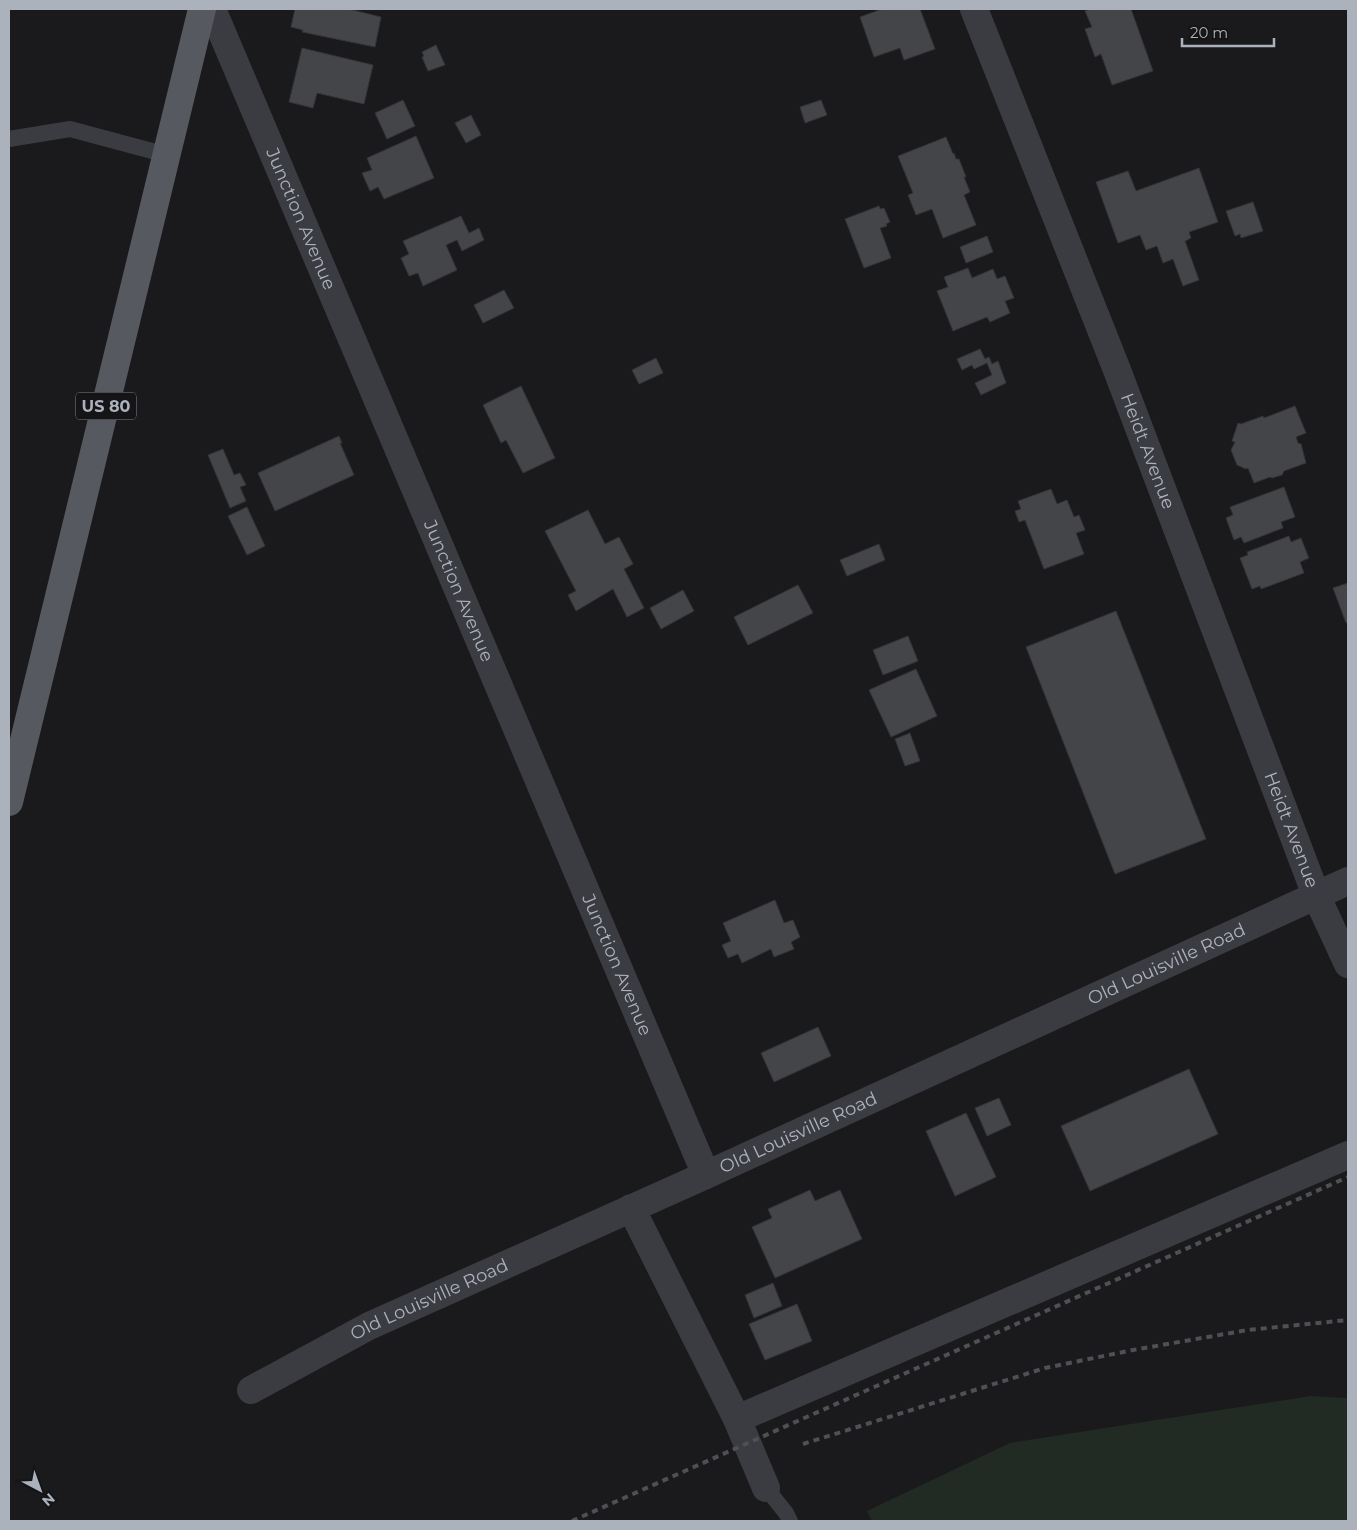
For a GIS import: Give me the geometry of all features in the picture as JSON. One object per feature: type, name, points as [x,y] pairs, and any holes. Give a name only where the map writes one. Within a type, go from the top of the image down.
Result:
[{"type":"main road","name":"US 80","points":[[9,802],[202,9]]},
{"type":"street","name":"Junction Avenue","points":[[212,9],[706,1175]]},
{"type":"street","name":"Heidt Avenue","points":[[974,9],[1117,370],[1316,895],[1348,964]]},
{"type":"street","name":"Old Louisville Road","points":[[251,1390],[369,1326],[706,1175],[1348,881]]},
{"type":"street","points":[[737,1419],[1348,1155]]},
{"type":"street","points":[[631,1208],[737,1419],[766,1488]]},
{"type":"lane","points":[[9,139],[70,129],[167,155]]},
{"type":"lane","points":[[766,1488],[790,1521]]},
{"type":"shaded area","points":[[1311,1396],[1348,1398],[1348,1521],[872,1521],[867,1511],[1010,1443]]},
{"type":"building","points":[[295,9],[349,9],[381,17],[375,47],[302,32],[303,30],[291,27]]},
{"type":"building","points":[[882,9],[920,9],[935,49],[904,60],[900,48],[874,57],[860,17]]},
{"type":"building","points":[[1091,9],[1131,9],[1153,71],[1112,85],[1101,54],[1095,57],[1085,29],[1092,27],[1085,11]]},
{"type":"building","points":[[436,45],[445,65],[428,71],[422,57],[424,56],[422,52]]},
{"type":"building","points":[[302,48],[373,65],[364,104],[317,93],[313,108],[289,102]]},
{"type":"building","points":[[403,100],[415,126],[387,139],[375,113]]},
{"type":"building","points":[[821,100],[827,115],[805,123],[800,107]]},
{"type":"building","points":[[471,115],[481,135],[466,143],[455,123]]},
{"type":"building","points":[[416,136],[434,178],[384,199],[378,187],[370,191],[362,173],[372,170],[367,158]]},
{"type":"building","points":[[946,137],[953,154],[956,159],[959,159],[966,177],[964,177],[970,192],[964,195],[976,225],[943,238],[932,209],[916,215],[908,195],[913,193],[898,156]]},
{"type":"building","points":[[1199,168],[1218,222],[1189,232],[1191,238],[1185,241],[1199,280],[1183,286],[1173,259],[1163,263],[1157,246],[1146,250],[1140,235],[1118,243],[1096,182],[1128,171],[1136,191]]},
{"type":"building","points":[[1253,202],[1263,231],[1241,238],[1240,234],[1235,236],[1226,211]]},
{"type":"building","points":[[879,206],[880,209],[884,208],[890,222],[886,224],[887,226],[880,228],[891,258],[864,268],[845,219]]},
{"type":"building","points":[[461,216],[469,233],[479,228],[484,240],[462,251],[457,240],[446,245],[457,270],[423,286],[418,273],[409,276],[401,258],[409,254],[403,241]]},
{"type":"building","points":[[987,236],[993,252],[966,263],[960,247]]},
{"type":"building","points":[[968,268],[972,278],[993,269],[997,279],[1005,276],[1014,298],[1005,301],[1010,313],[990,322],[987,317],[953,331],[937,291],[948,287],[944,277]]},
{"type":"building","points":[[504,290],[514,308],[483,323],[474,305]]},
{"type":"building","points":[[980,349],[985,359],[989,357],[992,364],[998,361],[1006,383],[981,395],[975,383],[992,375],[987,363],[974,369],[972,365],[962,370],[957,359]]},
{"type":"building","points":[[656,358],[663,373],[639,384],[632,370]]},
{"type":"building","points":[[521,386],[555,458],[523,473],[506,440],[501,443],[483,405]]},
{"type":"building","points":[[1295,406],[1306,433],[1296,437],[1298,443],[1301,444],[1306,463],[1284,471],[1282,475],[1254,483],[1248,468],[1237,465],[1231,450],[1235,442],[1232,441],[1238,423],[1241,424],[1263,416],[1264,418]]},
{"type":"building","points":[[339,436],[342,443],[340,443],[354,475],[275,511],[258,473]]},
{"type":"building","points":[[223,449],[234,475],[240,473],[246,485],[240,487],[246,501],[230,508],[208,455]]},
{"type":"building","points":[[1284,487],[1295,517],[1281,522],[1283,528],[1244,543],[1241,537],[1234,540],[1226,518],[1233,515],[1230,507]]},
{"type":"building","points":[[1051,489],[1057,504],[1067,500],[1074,517],[1079,515],[1085,530],[1076,533],[1084,554],[1044,569],[1025,520],[1019,522],[1015,511],[1021,509],[1018,501]]},
{"type":"building","points":[[247,507],[265,546],[247,555],[228,516]]},
{"type":"building","points":[[588,510],[605,544],[619,537],[633,564],[624,569],[644,608],[627,617],[613,589],[576,611],[568,595],[576,591],[545,531]]},
{"type":"building","points":[[1289,536],[1291,542],[1301,538],[1309,558],[1300,562],[1304,573],[1261,589],[1260,586],[1252,589],[1240,558],[1248,555],[1247,552]]},
{"type":"building","points":[[879,544],[885,560],[847,576],[840,560]]},
{"type":"building","points":[[1348,583],[1348,622],[1346,623],[1333,588]]},
{"type":"building","points":[[798,585],[813,613],[748,645],[734,617]]},
{"type":"building","points":[[683,590],[694,611],[661,629],[650,608]]},
{"type":"building","points":[[1116,611],[1206,839],[1115,874],[1026,647]]},
{"type":"building","points":[[908,636],[918,661],[883,675],[873,650]]},
{"type":"building","points":[[916,669],[937,716],[891,737],[869,690]]},
{"type":"building","points":[[910,733],[920,761],[905,766],[895,739]]},
{"type":"building","points":[[775,900],[784,923],[793,920],[800,937],[791,942],[794,949],[774,957],[771,949],[742,963],[738,954],[728,958],[722,945],[731,941],[723,923]]},
{"type":"building","points":[[818,1027],[831,1056],[774,1082],[761,1053]]},
{"type":"building","points":[[1189,1069],[1218,1134],[1090,1191],[1061,1126]]},
{"type":"building","points":[[999,1098],[1011,1125],[987,1136],[975,1108]]},
{"type":"building","points":[[966,1113],[996,1177],[955,1196],[926,1131]]},
{"type":"building","points":[[810,1190],[815,1201],[840,1190],[862,1239],[775,1278],[752,1227],[772,1218],[768,1209]]},
{"type":"building","points":[[773,1283],[782,1306],[754,1318],[745,1295]]},
{"type":"building","points":[[797,1304],[812,1341],[765,1360],[749,1324]]},
{"type":"railway","points":[[572,1521],[1348,1177]]},
{"type":"railway","points":[[803,1444],[1045,1368],[1133,1350],[1248,1330],[1348,1320]]}]
